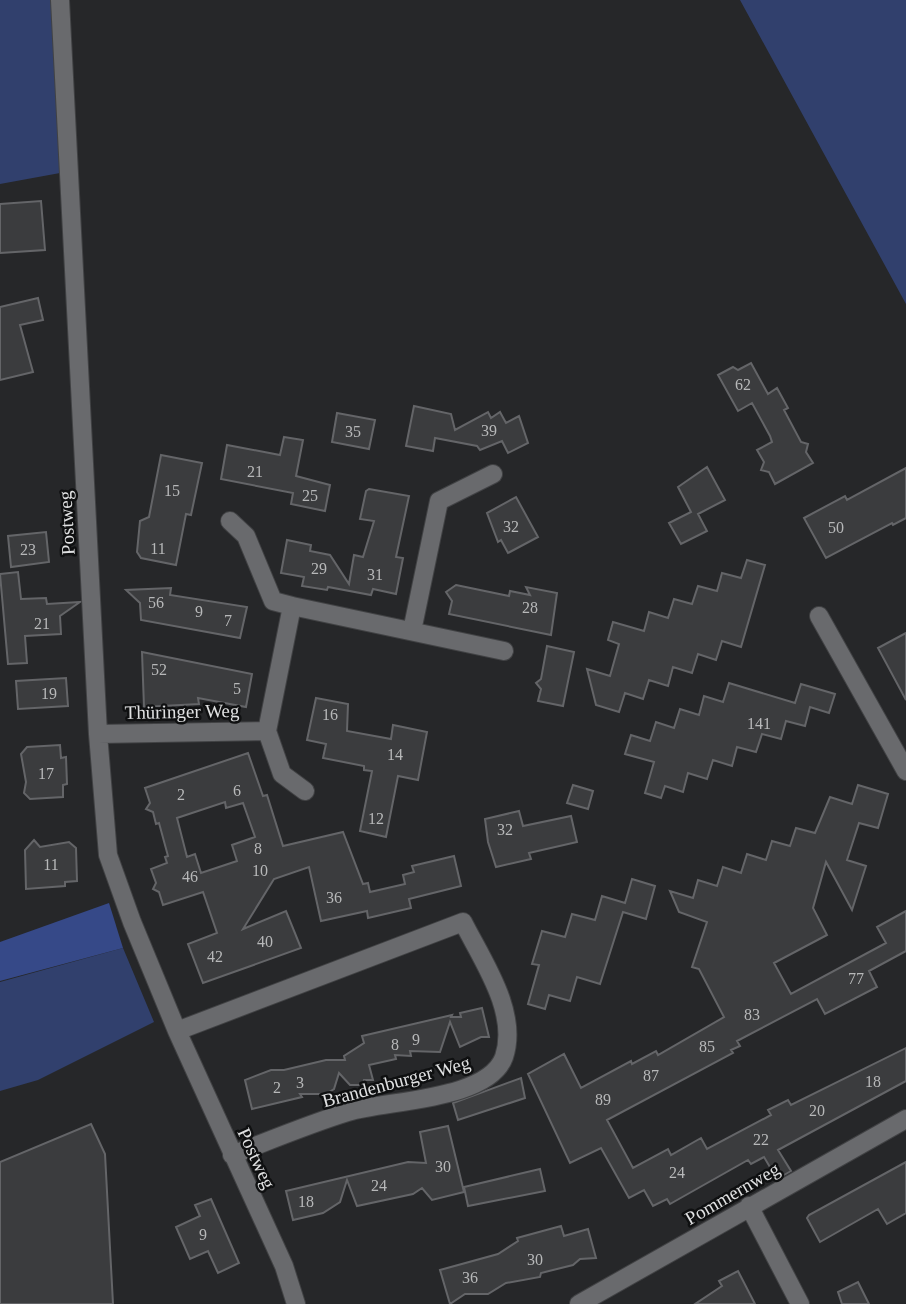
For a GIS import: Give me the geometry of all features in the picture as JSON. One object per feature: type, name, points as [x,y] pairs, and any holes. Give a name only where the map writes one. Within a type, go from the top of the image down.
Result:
[{"type":"street","name":"Postweg","points":[[60,0],[98,734],[108,855],[132,922],[177,1031],[284,1266],[296,1304]]},
{"type":"street","points":[[412,631],[439,501],[493,474]]},
{"type":"street","points":[[230,521],[246,536],[273,601],[505,651]]},
{"type":"street","name":"Thüringer Weg","points":[[98,734],[267,731],[292,606]]},
{"type":"street","points":[[819,616],[906,771]]},
{"type":"street","points":[[267,731],[282,774],[305,791]]},
{"type":"street","name":"Brandenburger Weg","points":[[177,1031],[463,922],[498,993],[506,1017],[508,1037],[503,1059],[490,1076],[471,1086],[438,1095],[350,1111],[232,1155]]},
{"type":"street","name":"Pommernweg","points":[[579,1304],[906,1119]]},
{"type":"street","points":[[749,1206],[800,1304]]},
{"type":"shaded area","points":[[0,0],[52,0],[60,173],[0,184]]},
{"type":"shaded area","points":[[740,0],[906,0],[906,304]]},
{"type":"shaded area","points":[[109,903],[123,948],[0,981],[0,942]]},
{"type":"shaded area","points":[[123,948],[154,1022],[38,1080],[0,1091],[0,982]]},
{"type":"building","points":[[41,201],[45,250],[0,253],[0,204]]},
{"type":"building","points":[[38,298],[43,320],[20,325],[33,372],[0,380],[0,307]]},
{"type":"building","points":[[751,363],[768,394],[777,388],[788,408],[784,410],[801,442],[808,444],[806,452],[813,463],[775,484],[769,472],[761,470],[764,462],[757,450],[772,442],[770,436],[752,403],[738,411],[718,375],[733,367],[738,370]]},
{"type":"building","points":[[414,406],[451,414],[455,430],[488,412],[491,418],[500,412],[506,423],[519,416],[528,443],[508,453],[502,441],[480,450],[477,446],[435,438],[433,451],[406,446]]},
{"type":"building","points":[[337,413],[375,420],[369,449],[332,442]]},
{"type":"building","points":[[284,437],[303,440],[296,476],[330,485],[325,511],[291,504],[293,493],[221,479],[227,445],[280,455]]},
{"type":"building","points":[[161,455],[202,463],[191,515],[186,514],[176,565],[141,558],[137,552],[140,521],[149,517]]},
{"type":"building","points":[[707,467],[725,500],[698,514],[707,531],[681,544],[669,523],[691,512],[678,487]]},
{"type":"building","points":[[906,468],[906,518],[826,558],[804,518],[845,496],[847,500]]},
{"type":"building","points":[[369,489],[409,496],[396,557],[403,558],[396,594],[373,589],[371,595],[328,587],[327,590],[302,586],[304,577],[281,573],[287,540],[311,545],[310,551],[330,555],[349,584],[354,555],[363,557],[374,521],[360,519],[366,491]]},
{"type":"building","points":[[516,497],[538,537],[508,553],[501,540],[498,542],[487,513]]},
{"type":"building","points":[[46,532],[49,562],[11,567],[8,536]]},
{"type":"building","points":[[747,560],[765,565],[741,647],[722,641],[716,660],[698,654],[692,673],[673,667],[668,686],[649,680],[643,699],[625,693],[619,712],[596,705],[587,669],[610,676],[619,644],[608,640],[613,622],[644,631],[649,612],[668,618],[674,599],[692,604],[698,586],[717,591],[722,573],[741,578]]},
{"type":"building","points":[[18,572],[21,599],[46,598],[47,604],[80,602],[60,616],[61,634],[25,636],[27,663],[8,664],[0,574]]},
{"type":"building","points":[[456,585],[509,596],[510,591],[530,595],[526,587],[557,593],[551,635],[449,614],[452,601],[446,592]]},
{"type":"building","points":[[171,588],[170,595],[247,607],[240,638],[141,620],[140,603],[126,590]]},
{"type":"building","points":[[906,633],[906,700],[878,648]]},
{"type":"building","points":[[547,646],[574,652],[563,706],[538,701],[541,689],[536,683],[541,679]]},
{"type":"building","points":[[142,652],[252,674],[246,707],[198,698],[199,704],[144,707]]},
{"type":"building","points":[[66,678],[68,706],[18,709],[16,681]]},
{"type":"building","points":[[729,683],[795,703],[801,684],[835,694],[829,713],[810,707],[805,726],[786,721],[781,739],[762,734],[756,752],[737,747],[732,766],[713,760],[707,779],[688,773],[683,792],[665,786],[661,798],[645,793],[654,762],[625,754],[631,735],[650,741],[656,722],[674,728],[680,709],[699,715],[704,696],[723,702]]},
{"type":"building","points":[[316,698],[348,704],[347,731],[391,739],[393,725],[427,732],[418,780],[398,776],[386,837],[360,831],[372,771],[364,770],[364,766],[323,758],[326,744],[307,740]]},
{"type":"building","points":[[60,745],[61,758],[66,757],[67,784],[63,785],[63,797],[30,799],[24,793],[26,782],[21,754],[27,747]]},
{"type":"building","points":[[248,753],[263,796],[267,795],[283,846],[343,832],[363,884],[368,883],[370,892],[405,884],[403,875],[414,872],[412,866],[454,856],[461,886],[409,899],[411,908],[368,918],[367,911],[321,921],[309,867],[274,879],[243,929],[286,911],[301,948],[203,983],[188,944],[217,933],[203,892],[163,905],[159,892],[153,889],[156,883],[151,869],[167,863],[165,857],[168,856],[159,823],[156,824],[153,812],[146,809],[150,803],[145,788]],"holes":[[[225,802],[226,808],[243,803],[255,837],[232,845],[237,861],[201,873],[195,854],[187,857],[177,818]]]},
{"type":"building","points":[[573,785],[593,791],[588,809],[567,803]]},
{"type":"building","points":[[858,785],[888,794],[878,828],[859,823],[847,860],[866,866],[852,910],[826,862],[813,908],[827,935],[774,963],[791,994],[886,943],[877,927],[906,911],[906,951],[869,971],[877,987],[825,1014],[817,999],[737,1041],[740,1046],[731,1050],[733,1053],[607,1120],[633,1168],[668,1149],[671,1155],[701,1138],[707,1149],[771,1115],[768,1110],[788,1100],[791,1105],[906,1048],[906,1081],[778,1150],[791,1171],[777,1179],[764,1157],[751,1164],[748,1160],[670,1204],[667,1199],[653,1206],[644,1190],[629,1198],[601,1148],[570,1163],[528,1074],[564,1054],[581,1088],[631,1061],[632,1064],[656,1051],[658,1055],[724,1017],[699,969],[692,967],[707,922],[679,912],[670,891],[693,898],[698,880],[717,886],[723,867],[741,873],[747,854],[766,860],[772,841],[790,846],[796,828],[815,833],[830,797],[852,804]]},
{"type":"building","points":[[519,811],[523,826],[571,816],[577,842],[529,853],[531,859],[496,867],[488,842],[485,819]]},
{"type":"building","points":[[34,840],[40,847],[69,842],[76,848],[77,881],[65,882],[65,886],[26,889],[25,850]]},
{"type":"building","points":[[632,879],[655,886],[646,919],[623,912],[600,984],[577,977],[570,1001],[549,995],[545,1009],[528,1004],[539,965],[532,964],[542,931],[565,937],[572,914],[595,920],[602,896],[625,903]]},
{"type":"building","points":[[482,1008],[489,1037],[481,1037],[460,1047],[450,1022],[440,1052],[410,1051],[411,1056],[395,1055],[396,1059],[369,1065],[373,1080],[364,1080],[363,1085],[350,1085],[339,1073],[334,1089],[326,1094],[300,1094],[302,1097],[252,1109],[245,1080],[271,1070],[284,1070],[326,1060],[345,1060],[344,1056],[364,1043],[362,1036],[452,1015],[451,1017],[461,1017],[460,1013]]},
{"type":"building","points":[[521,1078],[525,1098],[458,1120],[453,1103]]},
{"type":"building","points":[[91,1124],[105,1154],[113,1304],[0,1304],[0,1162]]},
{"type":"building","points":[[448,1126],[464,1192],[432,1200],[422,1188],[413,1194],[357,1206],[347,1180],[340,1202],[323,1213],[293,1220],[286,1191],[408,1162],[426,1163],[420,1132]]},
{"type":"building","points":[[906,1162],[906,1213],[887,1224],[878,1209],[820,1242],[807,1218],[809,1215]]},
{"type":"building","points":[[540,1169],[545,1191],[468,1206],[464,1187]]},
{"type":"building","points":[[211,1199],[239,1263],[218,1273],[208,1251],[190,1259],[176,1227],[200,1216],[195,1205]]},
{"type":"building","points":[[561,1226],[564,1236],[588,1229],[596,1258],[580,1259],[573,1265],[541,1273],[540,1277],[506,1283],[488,1294],[465,1294],[450,1304],[440,1270],[498,1254],[518,1241],[517,1238]]},
{"type":"building","points":[[738,1271],[755,1304],[695,1304],[722,1286],[719,1281]]},
{"type":"building","points":[[858,1282],[869,1304],[842,1304],[838,1292]]}]
